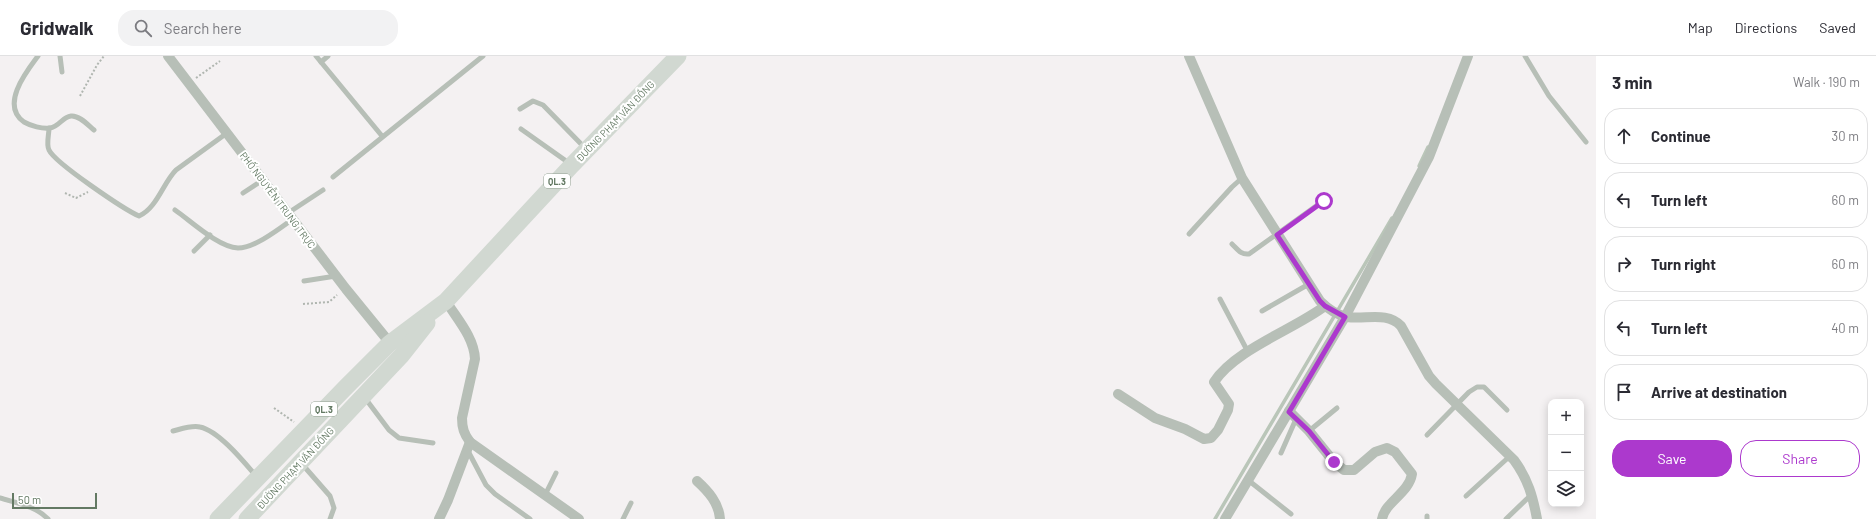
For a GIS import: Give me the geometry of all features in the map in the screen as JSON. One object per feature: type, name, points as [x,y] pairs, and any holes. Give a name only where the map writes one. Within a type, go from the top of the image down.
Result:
[{"type":"highway","name":"ĐƯỜNG PHẠM VĂN ĐỒNG","points":[[247,519],[409,347],[442,305],[586,149],[671,61]]},
{"type":"highway","name":"ĐƯỜNG PHẠM VĂN ĐỒNG","points":[[218,519],[390,343],[442,305]]},
{"type":"street","name":"PHỐ NGUYỄN TRUNG TRỰC","points":[[168,56],[346,289],[390,343]]},
{"type":"street","points":[[1189,56],[1242,178],[1309,284],[1328,308],[1343,316],[1388,318],[1396,320],[1401,326],[1429,376],[1510,456],[1523,472],[1532,494],[1537,519]]},
{"type":"street","points":[[1225,519],[1289,412],[1343,316],[1428,157],[1468,56]]},
{"type":"street","points":[[442,305],[472,341],[475,350],[475,359],[462,418],[462,426],[469,446],[580,519]]},
{"type":"street","points":[[1118,394],[1155,418],[1185,429],[1204,439],[1211,438],[1218,430],[1228,410],[1228,404],[1214,382],[1219,375],[1248,352],[1328,308]]},
{"type":"street","points":[[1289,412],[1309,431],[1334,462],[1344,470],[1354,470],[1375,452],[1387,448],[1395,452],[1412,474],[1411,482],[1386,509],[1382,519]]},
{"type":"street","points":[[439,519],[469,446]]},
{"type":"street","points":[[697,481],[713,498],[718,508],[720,519]]},
{"type":"lane","points":[[38,56],[15,91],[13,102],[20,119],[29,125],[55,128],[66,118],[72,116],[77,117],[94,130]]},
{"type":"lane","points":[[60,56],[62,72]]},
{"type":"lane","points":[[316,56],[382,136]]},
{"type":"lane","points":[[321,62],[328,56]]},
{"type":"lane","points":[[333,177],[483,56]]},
{"type":"lane","points":[[1525,56],[1549,96],[1586,142]]},
{"type":"lane","points":[[520,109],[533,101],[543,105],[586,149]]},
{"type":"lane","points":[[49,128],[48,145],[53,156],[96,188],[139,216],[146,212],[170,176],[176,170],[227,133]]},
{"type":"lane","points":[[521,129],[572,165]]},
{"type":"lane","points":[[1189,234],[1242,178]]},
{"type":"lane","points":[[243,193],[263,180]]},
{"type":"lane","points":[[175,210],[219,242],[239,248],[261,240],[323,190]]},
{"type":"lane","points":[[1232,244],[1244,255],[1249,254],[1324,201]]},
{"type":"lane","points":[[194,251],[210,235]]},
{"type":"lane","points":[[304,281],[336,276]]},
{"type":"lane","points":[[1262,311],[1309,284]]},
{"type":"lane","points":[[1220,299],[1248,352]]},
{"type":"lane","points":[[1427,435],[1469,392],[1477,387],[1484,387],[1507,410]]},
{"type":"lane","points":[[363,396],[389,430],[399,438],[433,443]]},
{"type":"lane","points":[[1309,431],[1337,408]]},
{"type":"lane","points":[[1281,453],[1296,419]]},
{"type":"lane","points":[[173,431],[191,427],[201,427],[207,430],[242,458],[257,479]]},
{"type":"lane","points":[[469,446],[486,485],[495,494],[530,519]]},
{"type":"lane","points":[[1466,496],[1510,456]]},
{"type":"lane","points":[[300,462],[330,496],[334,508],[331,518]]},
{"type":"lane","points":[[545,495],[556,473]]},
{"type":"lane","points":[[1248,480],[1291,514]]},
{"type":"lane","points":[[1506,519],[1532,494]]},
{"type":"lane","points":[[0,498],[34,509],[48,519]]},
{"type":"lane","points":[[623,519],[631,503]]},
{"type":"path","points":[[80,96],[97,65],[104,56]]},
{"type":"path","points":[[189,83],[220,61]]},
{"type":"path","points":[[64,193],[76,198],[96,188]]},
{"type":"path","points":[[303,304],[329,302],[346,289]]},
{"type":"path","points":[[274,408],[304,430]]},
{"type":"waterway","points":[[1419,166],[1428,147]]},
{"type":"waterway","points":[[1215,519],[1392,218]]},
{"type":"route","points":[[1324,201],[1277,235],[1320,301],[1325,306],[1345,317],[1289,412],[1309,431],[1334,462]]}]
